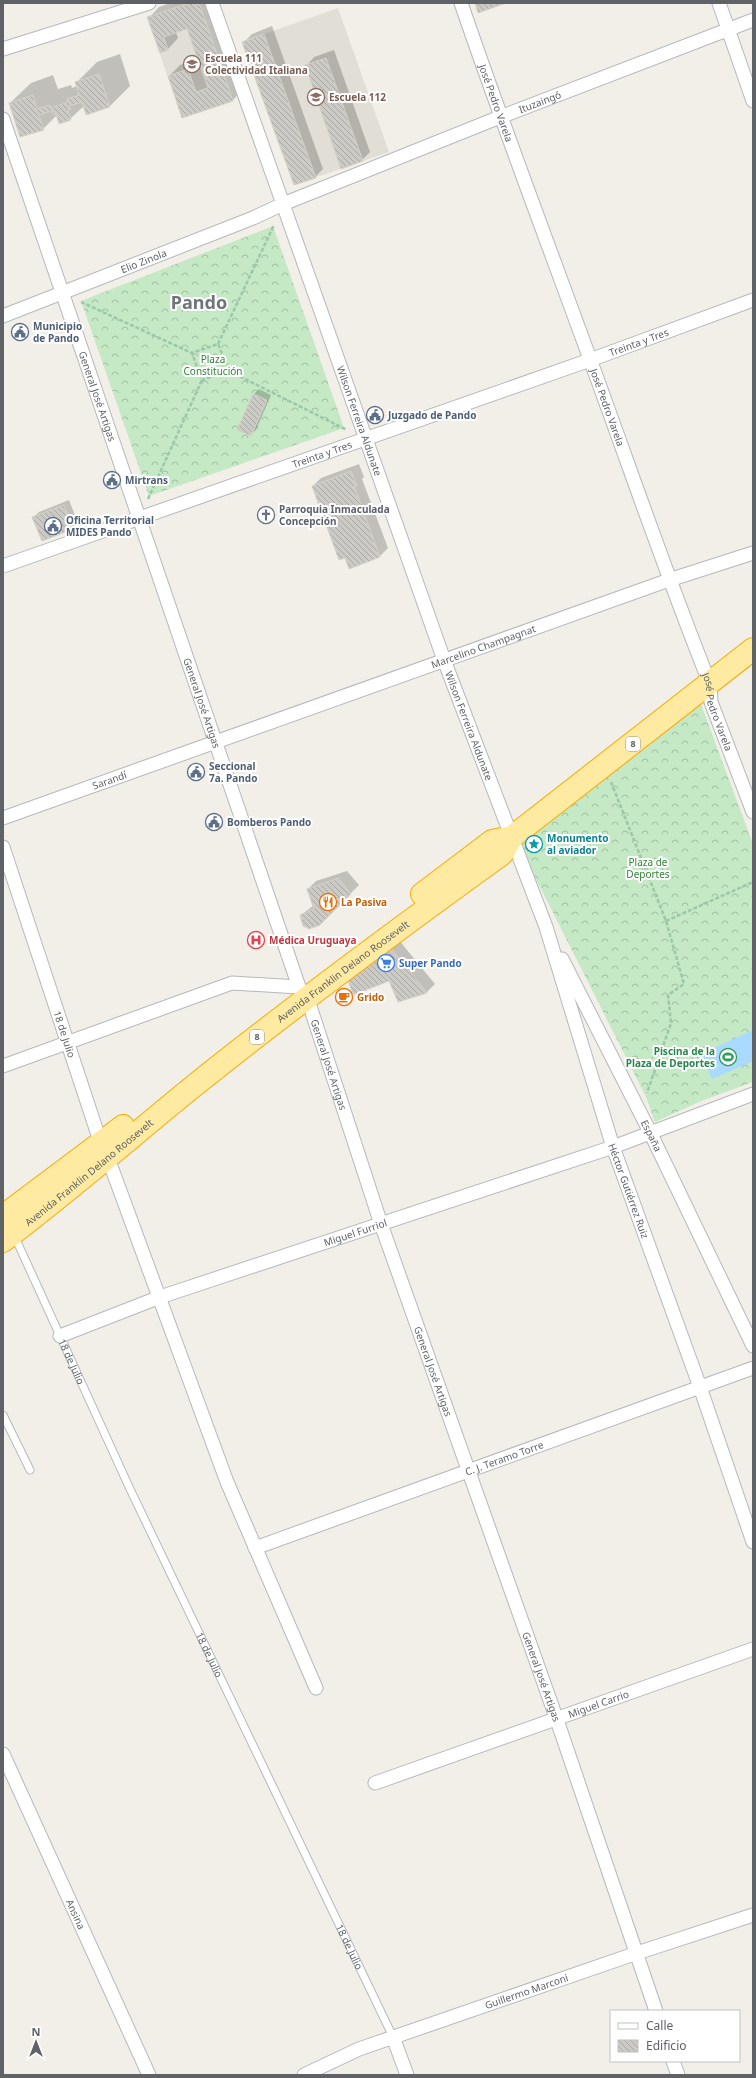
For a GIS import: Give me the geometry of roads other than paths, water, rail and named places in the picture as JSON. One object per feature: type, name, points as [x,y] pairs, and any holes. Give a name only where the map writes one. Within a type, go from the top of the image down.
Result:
[{"type":"highway","name":"Avenida Franklin Delano Roosevelt","points":[[6,1230],[104,1151],[194,1086],[303,992],[502,854],[512,837],[753,649]]},
{"type":"street","points":[[3,49],[149,3]]},
{"type":"street","name":"Wilson Ferreira Aldunate","points":[[212,3],[444,660],[512,837]]},
{"type":"street","name":"José Pedro Varela","points":[[461,3],[500,117],[590,360],[669,580],[710,684],[711,702],[753,812]]},
{"type":"street","points":[[719,3],[753,101]]},
{"type":"street","name":"Ituzaingó","points":[[284,204],[500,117],[753,20]]},
{"type":"street","name":"General José Artigas","points":[[3,119],[215,742],[303,992],[382,1224],[557,1720],[656,2010]]},
{"type":"street","name":"Elio Zinola","points":[[3,316],[62,294],[284,204]]},
{"type":"street","name":"Treinta y Tres","points":[[3,566],[590,360],[753,300]]},
{"type":"street","name":"Marcelino Champagnat","points":[[215,742],[669,580],[753,553]]},
{"type":"street","name":"Sarandí","points":[[3,818],[215,742]]},
{"type":"street","name":"Héctor Gutiérrez Ruiz","points":[[512,837],[546,927],[613,1147],[700,1387],[753,1542]]},
{"type":"street","name":"18 de Julio","points":[[3,847],[104,1151],[160,1297],[227,1482],[316,1688]]},
{"type":"street","name":"España","points":[[546,927],[650,1132],[753,1346]]},
{"type":"street","points":[[3,1066],[232,983],[303,992]]},
{"type":"street","name":"Miguel Furriol","points":[[60,1336],[160,1297],[613,1147],[753,1094]]},
{"type":"street","name":"C. J. Teramo Torre","points":[[255,1548],[470,1472],[753,1368]]},
{"type":"street","name":"Miguel Carrio","points":[[375,1783],[557,1720],[753,1649]]},
{"type":"street","name":"Ansina","points":[[3,1754],[149,2075]]},
{"type":"street","name":"Guillermo Marconi","points":[[304,2075],[359,2049],[637,1953],[753,1915]]},
{"type":"street","name":"18 de Julio","points":[[393,2037],[407,2075]]},
{"type":"street","points":[[673,2062],[678,2075]]},
{"type":"lane","name":"18 de Julio","points":[[6,1230],[60,1336],[130,1489],[393,2037]]},
{"type":"lane","points":[[3,1415],[30,1470]]},
{"type":"water","name":"Piscina de la Plaza de Deportes","points":[[753,1030],[753,1061],[712,1079],[701,1054]]},
{"type":"place","name":"Escuela 111 Colectividad Italiana","points":[[192,64]]},
{"type":"place","name":"Escuela 112","points":[[316,97]]},
{"type":"place","name":"Municipio de Pando","points":[[20,332]]},
{"type":"place","name":"Juzgado de Pando","points":[[375,415]]},
{"type":"place","name":"Mirtrans","points":[[112,480]]},
{"type":"place","name":"Parroquia Inmaculada Concepción","points":[[266,515]]},
{"type":"place","name":"Oficina Territorial MIDES Pando","points":[[53,526]]},
{"type":"place","name":"Seccional 7a. Pando","points":[[196,772]]},
{"type":"place","name":"Bomberos Pando","points":[[214,822]]},
{"type":"place","name":"Monumento al aviador","points":[[534,844]]},
{"type":"place","name":"La Pasiva","points":[[328,902]]},
{"type":"place","name":"Médica Uruguaya","points":[[256,940]]},
{"type":"place","name":"Super Pando","points":[[386,963]]},
{"type":"place","name":"Grido","points":[[344,997]]},
{"type":"place","name":"Piscina de la Plaza de Deportes","points":[[728,1057]]},
{"type":"district","name":"Pando","points":[[199,303]]},
{"type":"park label","name":"Plaza Constitución","points":[[213,364]]},
{"type":"park label","name":"Plaza de Deportes","points":[[648,868]]}]
